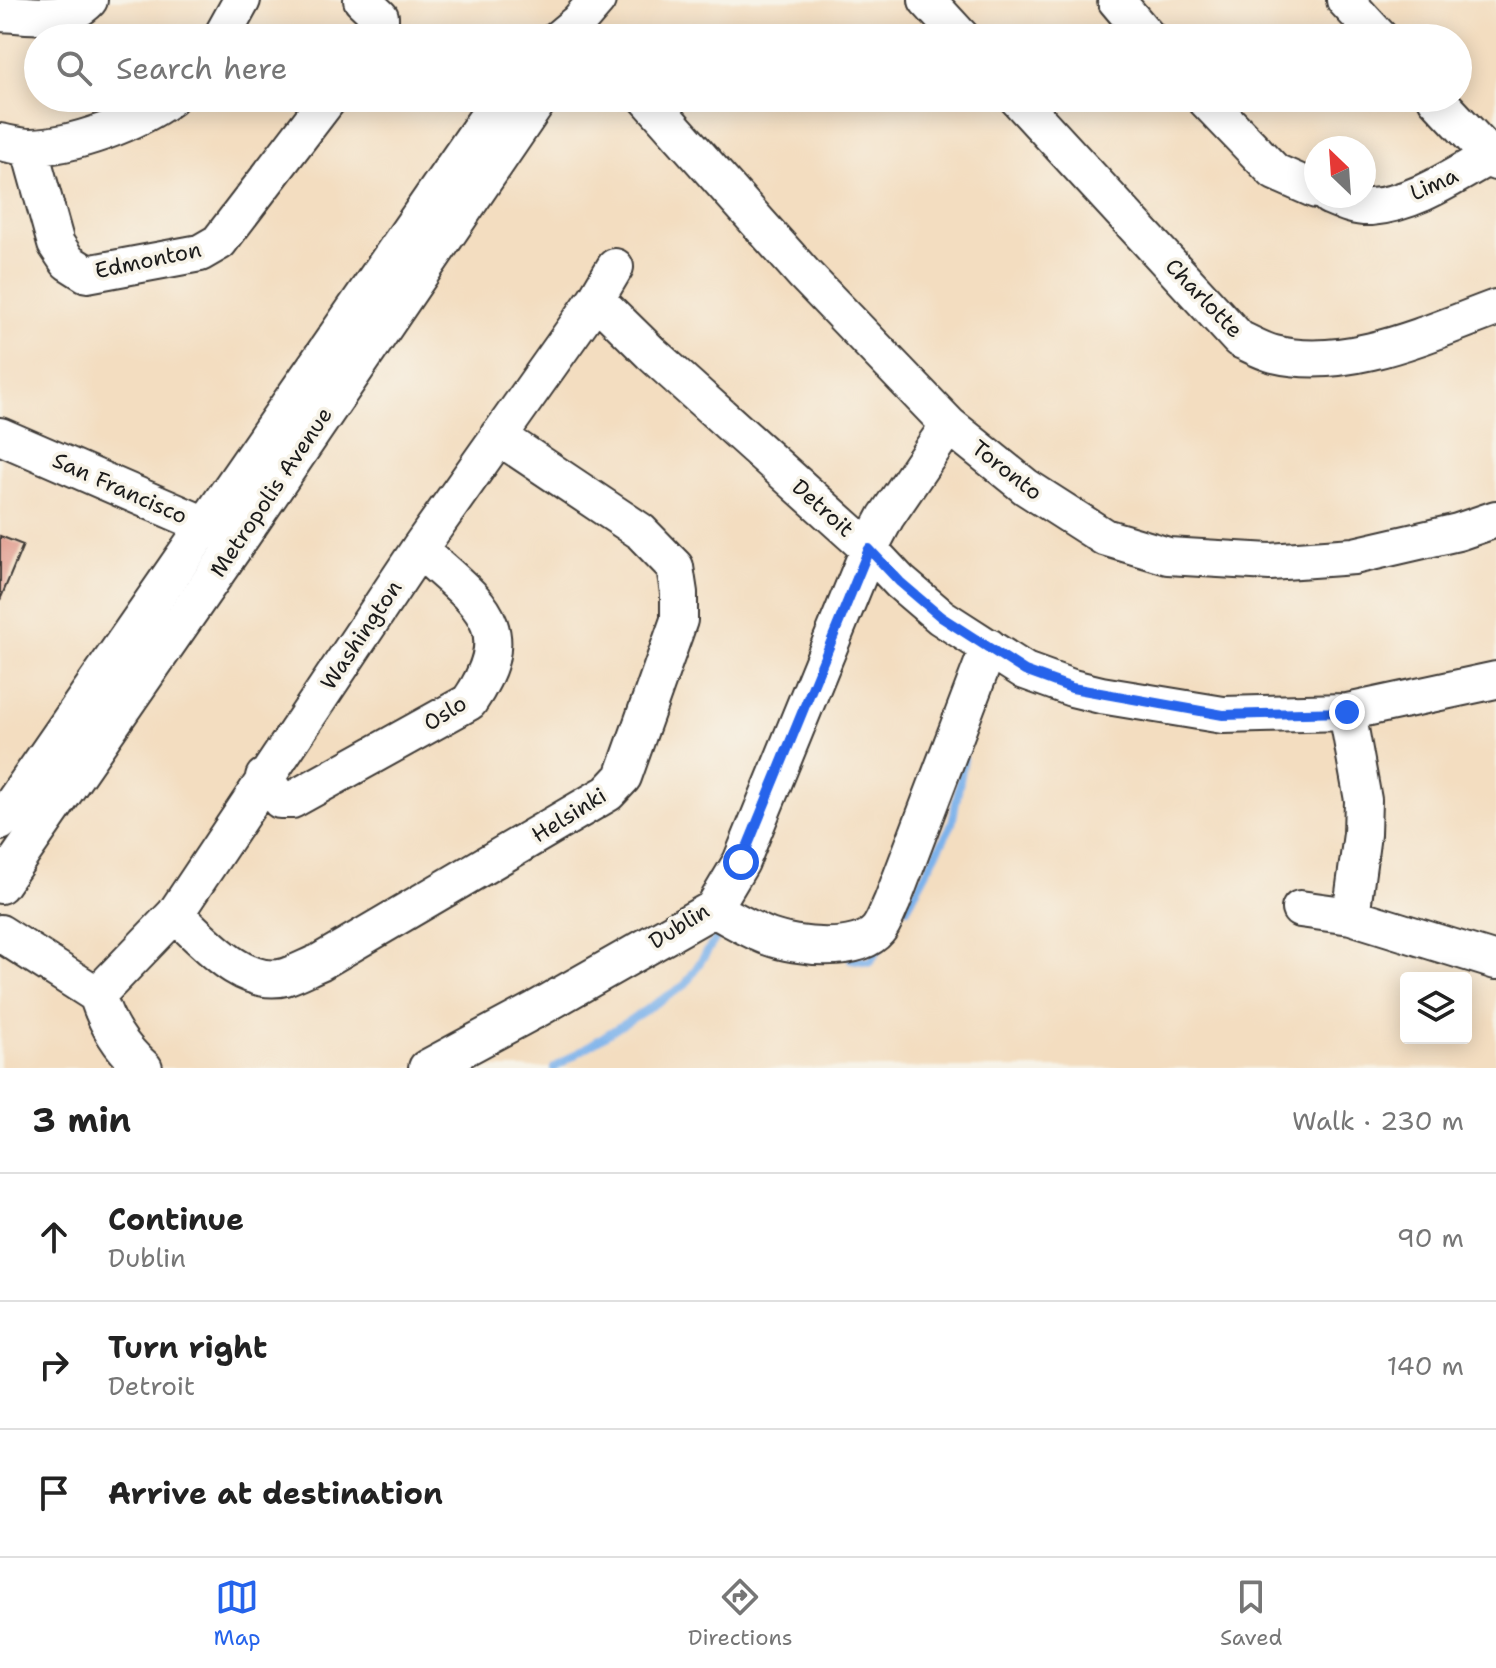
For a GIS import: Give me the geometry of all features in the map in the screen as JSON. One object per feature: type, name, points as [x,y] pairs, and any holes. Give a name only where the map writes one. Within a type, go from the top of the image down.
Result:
[{"type":"street","points":[[0,13],[64,16],[82,8],[89,0]]},
{"type":"street","points":[[229,24],[242,0]]},
{"type":"street","points":[[927,0],[949,24]]},
{"type":"street","points":[[1116,0],[1136,24]]},
{"type":"street","points":[[1345,0],[1367,24]]},
{"type":"street","points":[[14,145],[87,136],[151,112]]},
{"type":"street","name":"Edmonton","points":[[14,145],[56,244],[68,262],[87,274],[200,253],[219,242],[318,112]]},
{"type":"street","name":"Metropolis Avenue","points":[[0,822],[11,784],[205,525],[491,112]]},
{"type":"street","name":"Metropolis Avenue","points":[[0,885],[530,112]]},
{"type":"street","name":"Toronto","points":[[659,112],[804,274],[949,425],[1026,487],[1104,537],[1168,556],[1270,562],[1354,556],[1458,532],[1496,519]]},
{"type":"street","name":"Charlotte","points":[[1030,112],[1239,339],[1261,349],[1304,358],[1353,354],[1401,342],[1496,308]]},
{"type":"street","points":[[1217,112],[1275,172],[1304,185]]},
{"type":"street","points":[[1449,112],[1493,159]]},
{"type":"street","name":"Lima","points":[[1376,206],[1429,190],[1493,159]]},
{"type":"street","name":"Washington","points":[[97,995],[175,914],[419,549],[596,299],[615,267]]},
{"type":"street","name":"Detroit","points":[[596,299],[651,353],[869,549],[900,582],[941,617],[1025,671],[1072,688],[1223,715],[1347,712],[1495,686]]},
{"type":"street","name":"Dublin","points":[[427,1068],[713,909],[741,862],[869,549],[886,517],[949,425]]},
{"type":"street","name":"San Francisco","points":[[0,436],[239,540]]},
{"type":"street","name":"Helsinki","points":[[175,914],[238,968],[263,978],[283,978],[320,962],[581,810],[608,793],[623,777],[679,620],[675,567],[640,531],[498,436]]},
{"type":"street","name":"Oslo","points":[[264,777],[280,800],[292,800],[469,702],[479,688],[491,662],[494,641],[492,624],[477,603],[419,549]]},
{"type":"street","points":[[713,909],[769,937],[791,942],[826,946],[861,943],[878,930],[892,902],[989,647]]},
{"type":"street","points":[[1347,712],[1363,800],[1362,834],[1351,916]]},
{"type":"street","points":[[11,784],[55,806]]},
{"type":"street","points":[[1300,909],[1351,916],[1496,961]]},
{"type":"street","points":[[0,933],[97,995],[109,1028],[127,1053],[144,1068]]},
{"type":"building","points":[[0,536],[23,545],[0,600]]},
{"type":"waterway","points":[[907,908],[952,824],[964,759]]},
{"type":"waterway","points":[[554,1068],[685,985],[722,929],[725,930]]},
{"type":"waterway","points":[[851,959],[870,962],[881,946]]},
{"type":"route","points":[[741,862],[869,549],[900,582],[941,617],[1025,671],[1072,688],[1223,715],[1347,712]]}]
